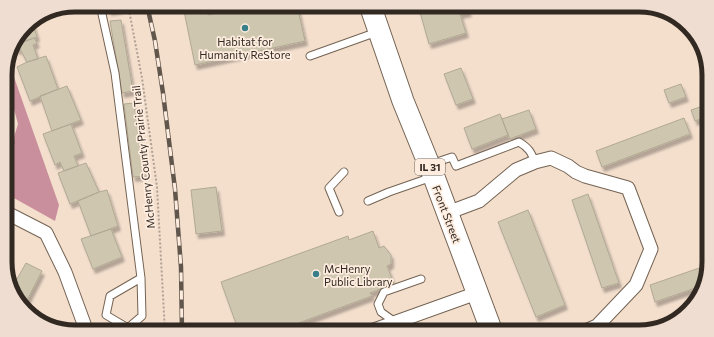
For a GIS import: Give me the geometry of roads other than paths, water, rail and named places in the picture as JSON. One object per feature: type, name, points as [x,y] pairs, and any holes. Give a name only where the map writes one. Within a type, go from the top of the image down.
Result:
[{"type":"main road","name":"Front Street","points":[[373,12],[403,101],[489,325]]},
{"type":"street","points":[[447,213],[479,201],[516,170],[536,161],[550,158],[585,176],[628,188],[651,249],[636,286],[598,325]]},
{"type":"street","points":[[12,215],[46,233],[65,272],[84,325]]},
{"type":"street","points":[[387,325],[477,293]]},
{"type":"lane","points":[[102,12],[115,72],[141,278],[142,316],[132,325]]},
{"type":"lane","points":[[310,56],[380,31]]},
{"type":"lane","points":[[368,201],[431,171],[452,157],[456,166],[520,142],[531,151],[536,161]]},
{"type":"lane","points":[[339,212],[329,188],[344,172]]},
{"type":"lane","points":[[123,325],[106,315],[110,296],[141,278]]},
{"type":"lane","points":[[395,322],[381,312],[378,304],[384,292],[421,278]]},
{"type":"railway","points":[[149,12],[155,41],[163,93],[175,189],[181,267],[182,325]]},
{"type":"place","name":"Habitat for Humanity ReStore","points":[[245,28]]},
{"type":"place","name":"McHenry Public Library","points":[[316,274]]}]
